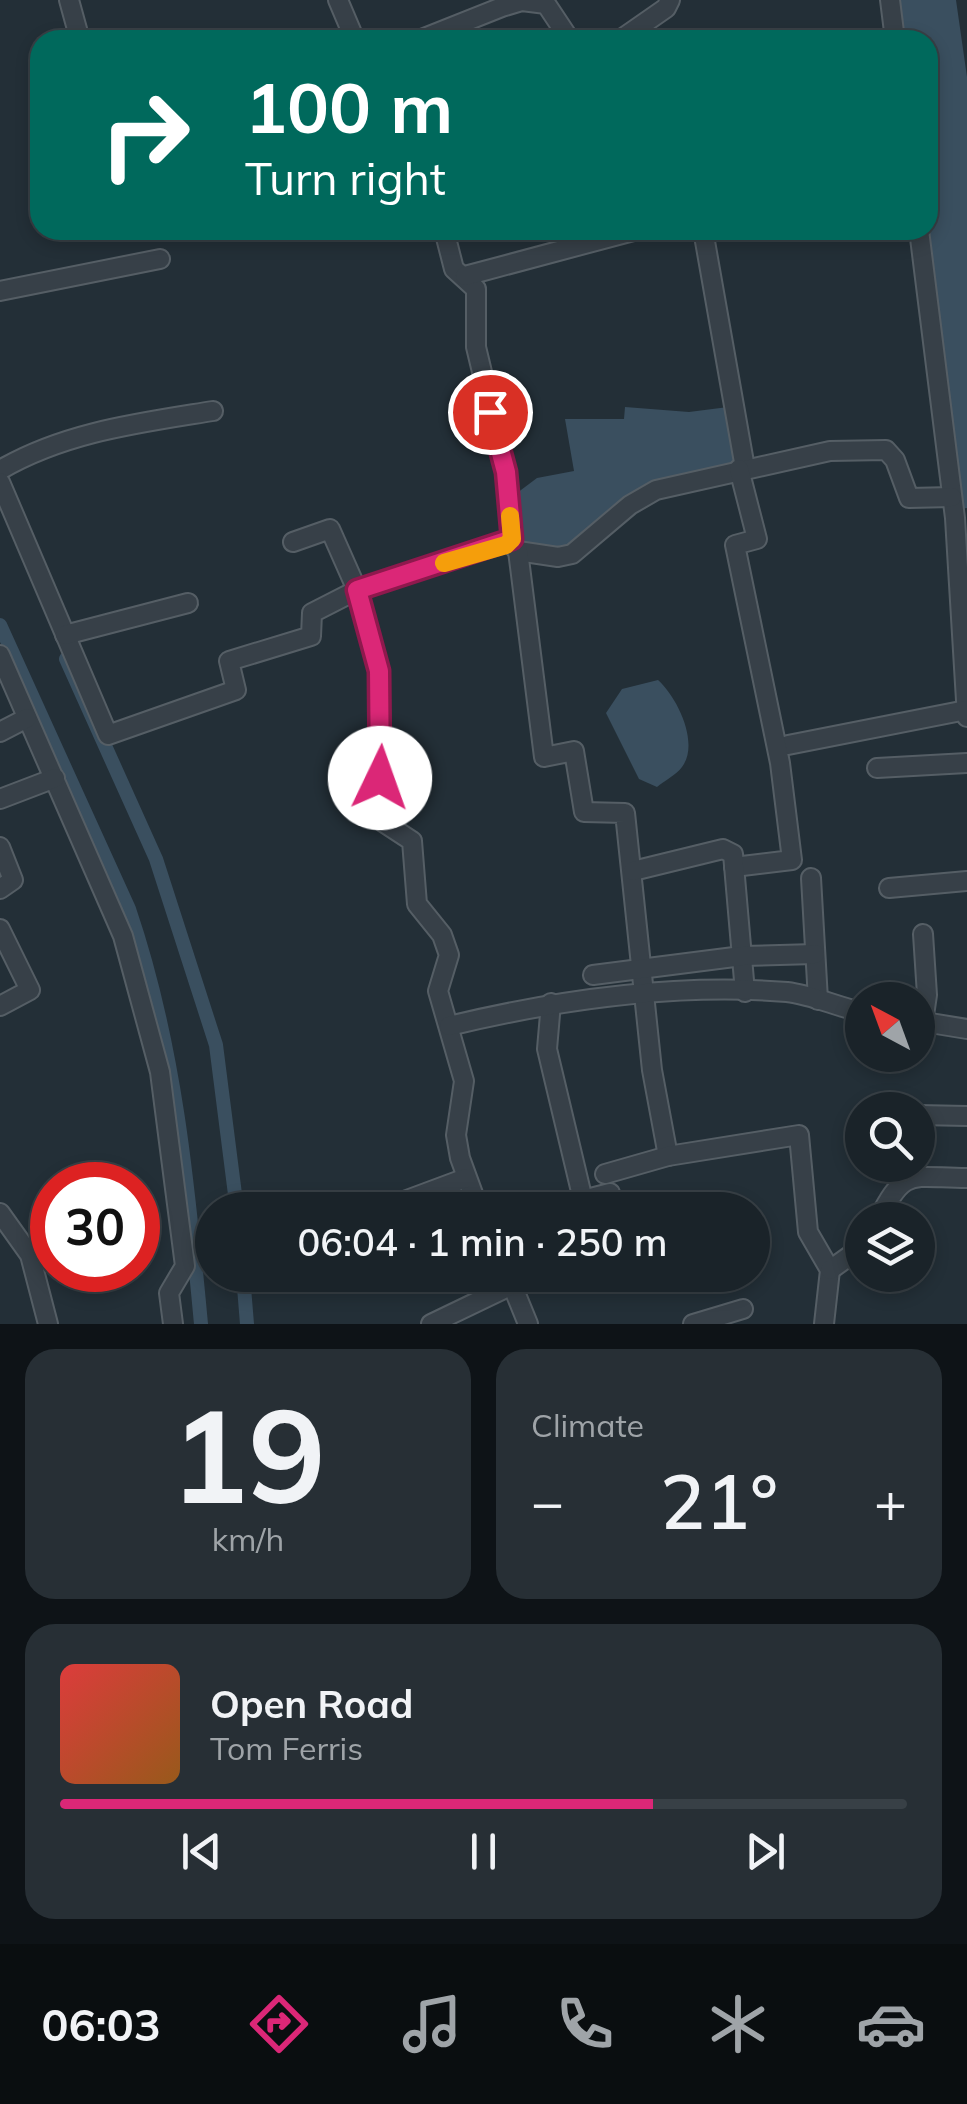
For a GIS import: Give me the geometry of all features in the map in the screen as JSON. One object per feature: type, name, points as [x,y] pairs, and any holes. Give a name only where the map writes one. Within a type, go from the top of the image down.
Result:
[{"type":"street","points":[[69,0],[77,30]]},
{"type":"street","points":[[338,0],[351,30]]},
{"type":"street","points":[[634,30],[666,8],[670,0]]},
{"type":"street","points":[[890,0],[894,30]]},
{"type":"street","points":[[446,30],[522,2],[546,4],[563,30]]},
{"type":"street","points":[[446,240],[454,270],[476,289],[476,347],[506,472],[544,757],[574,751],[584,812],[625,812],[652,1070],[668,1156]]},
{"type":"street","points":[[465,276],[600,240]]},
{"type":"street","points":[[704,240],[742,468],[758,539],[735,545],[780,763],[792,860],[734,867]]},
{"type":"street","points":[[788,745],[967,714],[961,517],[952,497],[920,240]]},
{"type":"street","points":[[0,291],[160,259]]},
{"type":"street","points":[[0,470],[40,446],[129,424],[213,411]]},
{"type":"street","points":[[0,482],[108,735],[236,690],[229,661],[311,636],[312,614],[357,590],[513,547],[558,557],[572,554],[645,495],[742,468],[830,451],[874,448],[886,450],[895,460],[908,498],[952,497]]},
{"type":"street","points":[[293,542],[330,529],[357,590],[379,671],[383,822],[412,841],[416,904],[442,936],[449,955],[438,991],[464,1081],[456,1135],[472,1192]]},
{"type":"street","points":[[65,635],[188,603]]},
{"type":"street","points":[[0,655],[123,936],[160,1072],[185,1266],[169,1292],[173,1324]]},
{"type":"street","points":[[0,732],[27,718]]},
{"type":"street","points":[[877,768],[967,763]]},
{"type":"street","points":[[0,800],[55,778]]},
{"type":"street","points":[[0,847],[13,880],[0,889]]},
{"type":"street","points":[[633,870],[723,849],[733,854],[745,992]]},
{"type":"street","points":[[811,878],[818,1000]]},
{"type":"street","points":[[889,888],[967,881]]},
{"type":"street","points":[[0,929],[30,990],[0,1006]]},
{"type":"street","points":[[923,934],[926,982]]},
{"type":"street","points":[[593,975],[742,956],[815,954]]},
{"type":"street","points":[[448,1026],[551,1003],[647,996],[788,992],[845,1007]]},
{"type":"street","points":[[551,1003],[547,1049],[581,1192]]},
{"type":"street","points":[[935,1024],[967,1029]]},
{"type":"street","points":[[935,1115],[967,1116]]},
{"type":"street","points":[[605,1174],[668,1156],[799,1135],[808,1232],[830,1270],[824,1324]]},
{"type":"street","points":[[428,1192],[466,1178]]},
{"type":"street","points":[[887,1202],[896,1185],[906,1178],[967,1178]]},
{"type":"street","points":[[0,1213],[30,1255],[48,1324]]},
{"type":"street","points":[[830,1270],[845,1260]]},
{"type":"street","points":[[431,1324],[488,1292]]},
{"type":"street","points":[[515,1292],[528,1324]]},
{"type":"street","points":[[694,1324],[743,1310]]},
{"type":"water","points":[[893,0],[956,0],[967,77],[967,508],[959,509],[929,240],[938,240],[938,30],[898,30]]},
{"type":"water","points":[[736,406],[747,462],[649,488],[610,511],[566,548],[520,546],[517,493],[537,478],[574,471],[565,419],[624,419],[625,407],[689,412]]},
{"type":"water","points":[[658,680],[679,709],[689,746],[682,767],[657,787],[639,779],[606,713],[622,689]]},
{"type":"waterway","points":[[0,625],[129,909],[145,960],[169,1062],[201,1324]]},
{"type":"waterway","points":[[66,659],[156,859],[216,1045],[235,1192]]},
{"type":"waterway","points":[[244,1292],[247,1324]]},
{"type":"slow traffic","points":[[444,563],[506,545],[512,539],[510,516]]},
{"type":"route","points":[[380,778],[383,743],[379,671],[357,590],[506,545],[512,539],[506,472],[490,412]]}]
